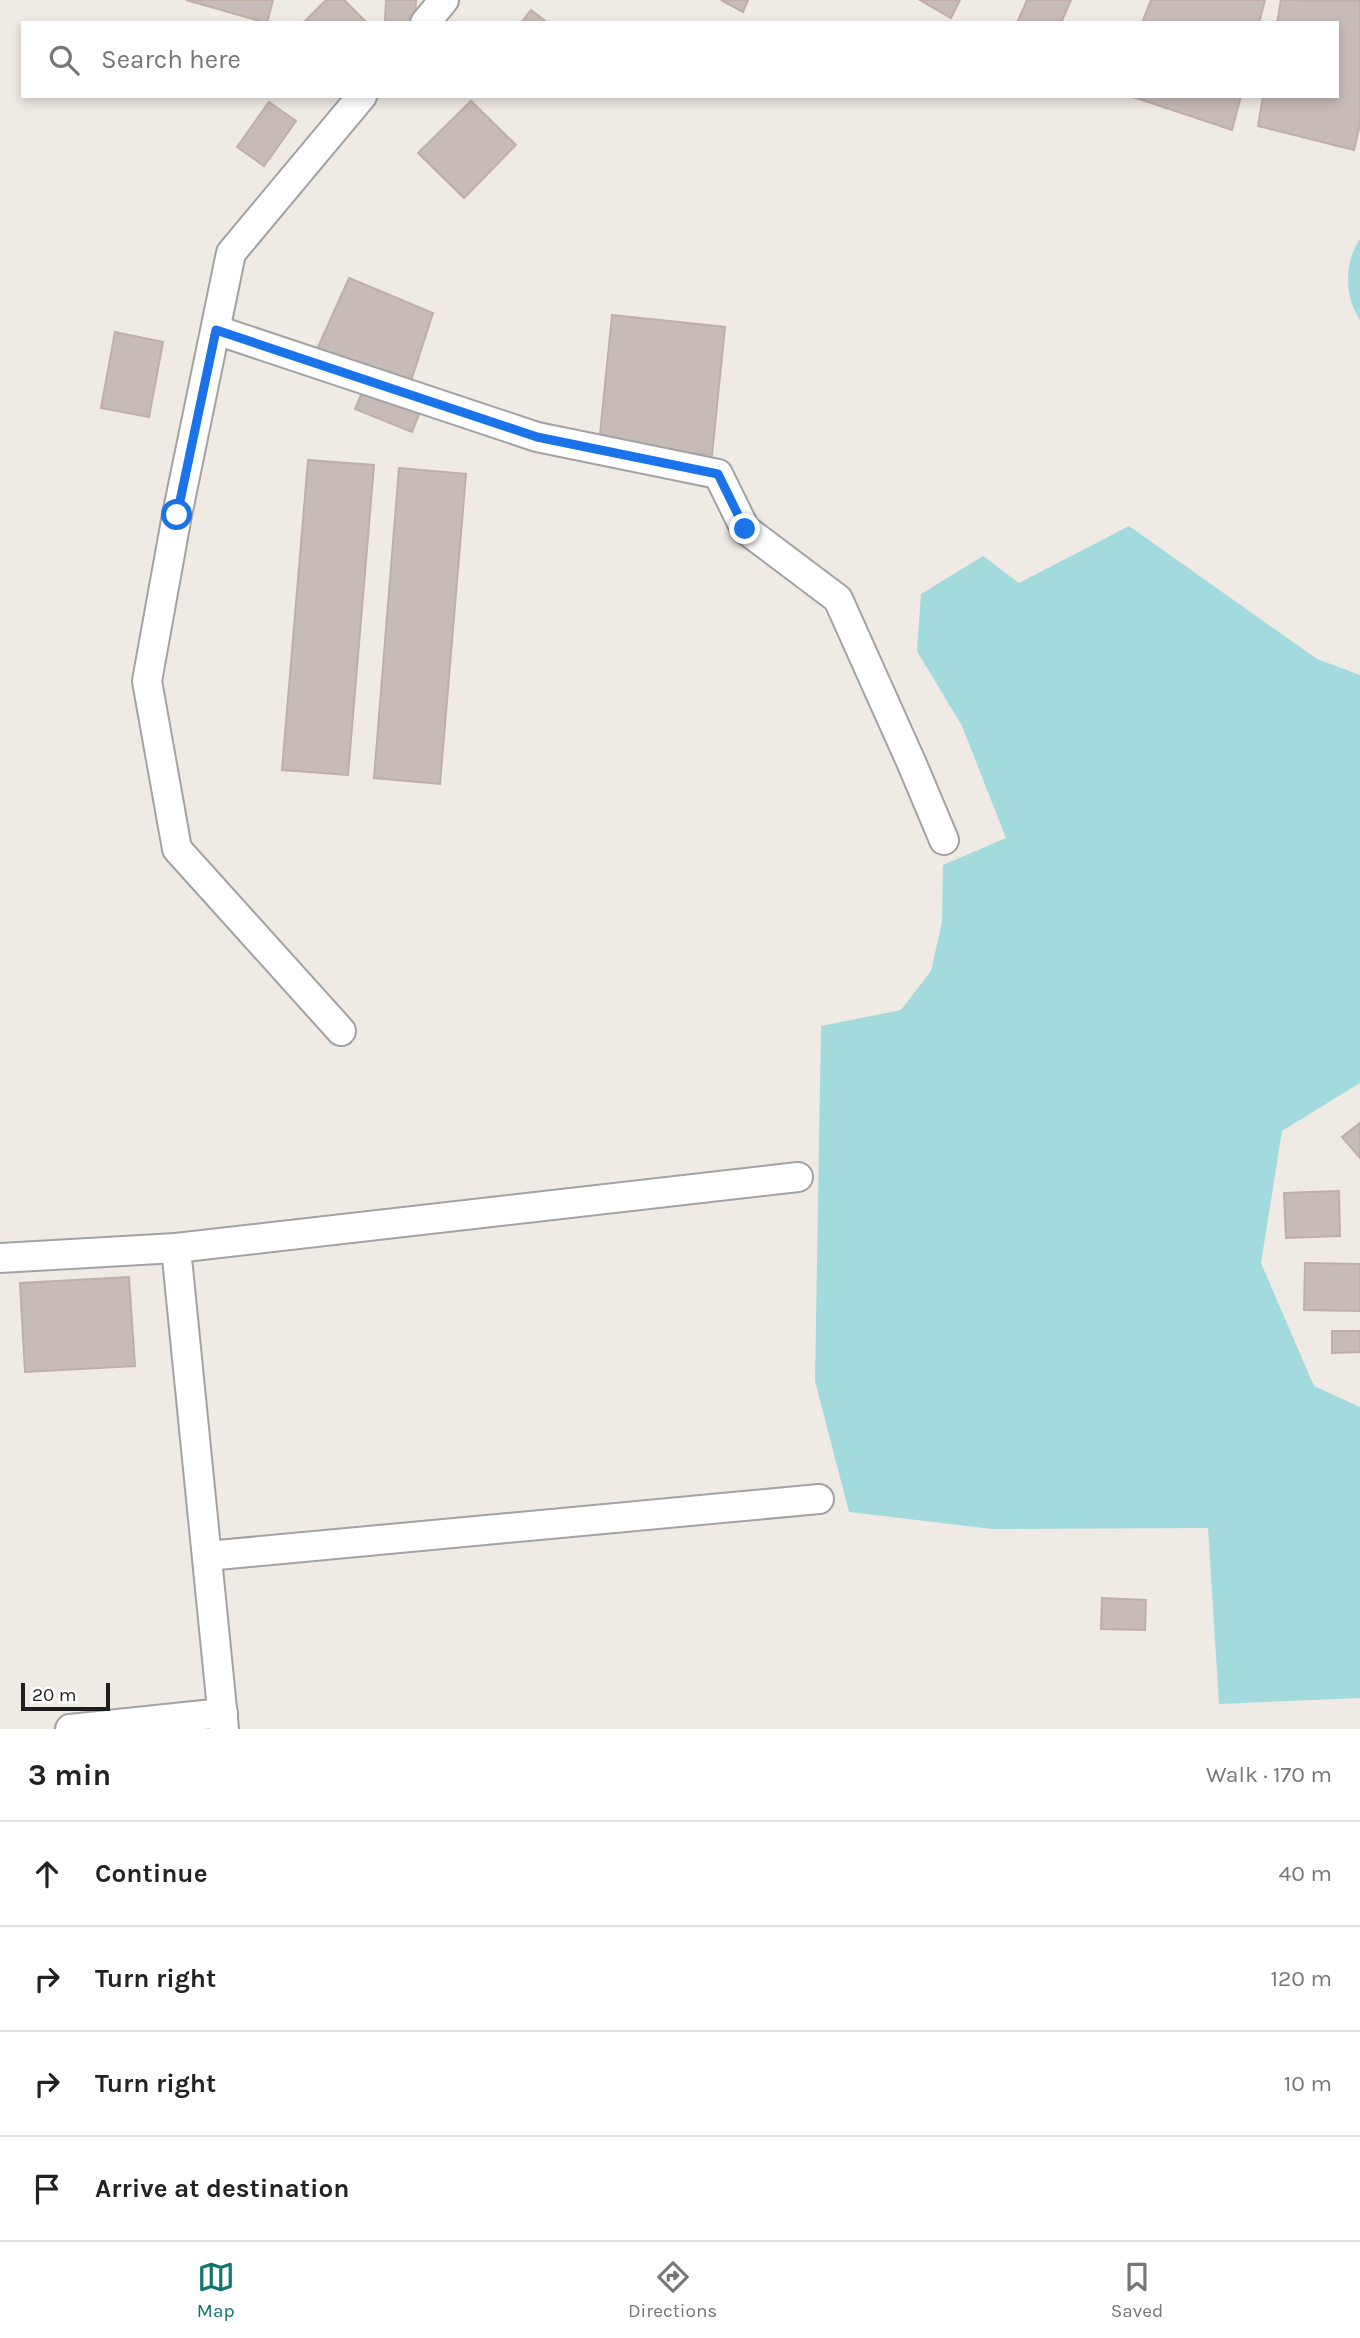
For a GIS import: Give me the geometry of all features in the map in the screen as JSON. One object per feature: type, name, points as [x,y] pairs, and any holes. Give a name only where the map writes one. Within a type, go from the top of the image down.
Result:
[{"type":"street","points":[[427,21],[444,0]]},
{"type":"street","points":[[341,1031],[177,849],[147,681],[177,515],[231,253],[360,98]]},
{"type":"street","points":[[216,330],[537,437],[718,474],[745,529],[838,599],[944,841]]},
{"type":"street","points":[[0,1258],[176,1248],[798,1177]]},
{"type":"street","points":[[70,1729],[223,1721],[176,1248]]},
{"type":"street","points":[[207,1556],[819,1499]]},
{"type":"water","points":[[1360,239],[1360,320],[1351,300],[1348,279],[1351,258]]},
{"type":"water","points":[[1129,526],[1317,659],[1360,675],[1360,1083],[1282,1131],[1261,1263],[1314,1386],[1360,1407],[1360,1698],[1219,1704],[1208,1528],[992,1529],[849,1512],[815,1381],[821,1026],[901,1010],[931,971],[942,922],[943,865],[1006,838],[962,726],[917,651],[921,594],[983,556],[1019,583]]},
{"type":"building","points":[[186,0],[273,0],[268,21]]},
{"type":"building","points":[[326,0],[344,0],[365,21],[305,21]]},
{"type":"building","points":[[386,0],[416,0],[415,21],[385,21]]},
{"type":"building","points":[[721,0],[748,0],[743,12]]},
{"type":"building","points":[[920,0],[960,0],[951,18]]},
{"type":"building","points":[[1027,0],[1071,0],[1062,21],[1018,21]]},
{"type":"building","points":[[1151,0],[1265,0],[1260,21],[1143,21]]},
{"type":"building","points":[[1281,0],[1360,1],[1360,124],[1354,150],[1258,126],[1263,98],[1339,98],[1339,21],[1277,21]]},
{"type":"building","points":[[531,10],[545,21],[523,21]]},
{"type":"building","points":[[1136,98],[1240,98],[1232,130]]},
{"type":"building","points":[[471,101],[516,145],[464,198],[418,153]]},
{"type":"building","points":[[269,102],[296,121],[264,166],[237,147]]},
{"type":"building","points":[[349,278],[433,313],[410,384],[315,354]]},
{"type":"building","points":[[612,315],[725,327],[712,455],[599,444]]},
{"type":"building","points":[[115,332],[163,342],[149,417],[101,408]]},
{"type":"building","points":[[367,381],[423,404],[412,432],[355,409]]},
{"type":"building","points":[[308,460],[374,465],[348,775],[282,770]]},
{"type":"building","points":[[399,468],[466,474],[440,784],[374,778]]},
{"type":"building","points":[[1360,1123],[1360,1158],[1342,1137]]},
{"type":"building","points":[[1339,1191],[1340,1236],[1286,1238],[1284,1193]]},
{"type":"building","points":[[1305,1263],[1360,1264],[1360,1311],[1304,1310]]},
{"type":"building","points":[[129,1277],[135,1366],[25,1372],[20,1283]]},
{"type":"building","points":[[1332,1331],[1360,1331],[1360,1352],[1332,1353]]},
{"type":"building","points":[[1102,1598],[1146,1600],[1145,1630],[1101,1629]]},
{"type":"route","points":[[177,515],[216,330],[537,437],[718,474],[745,529]]}]
